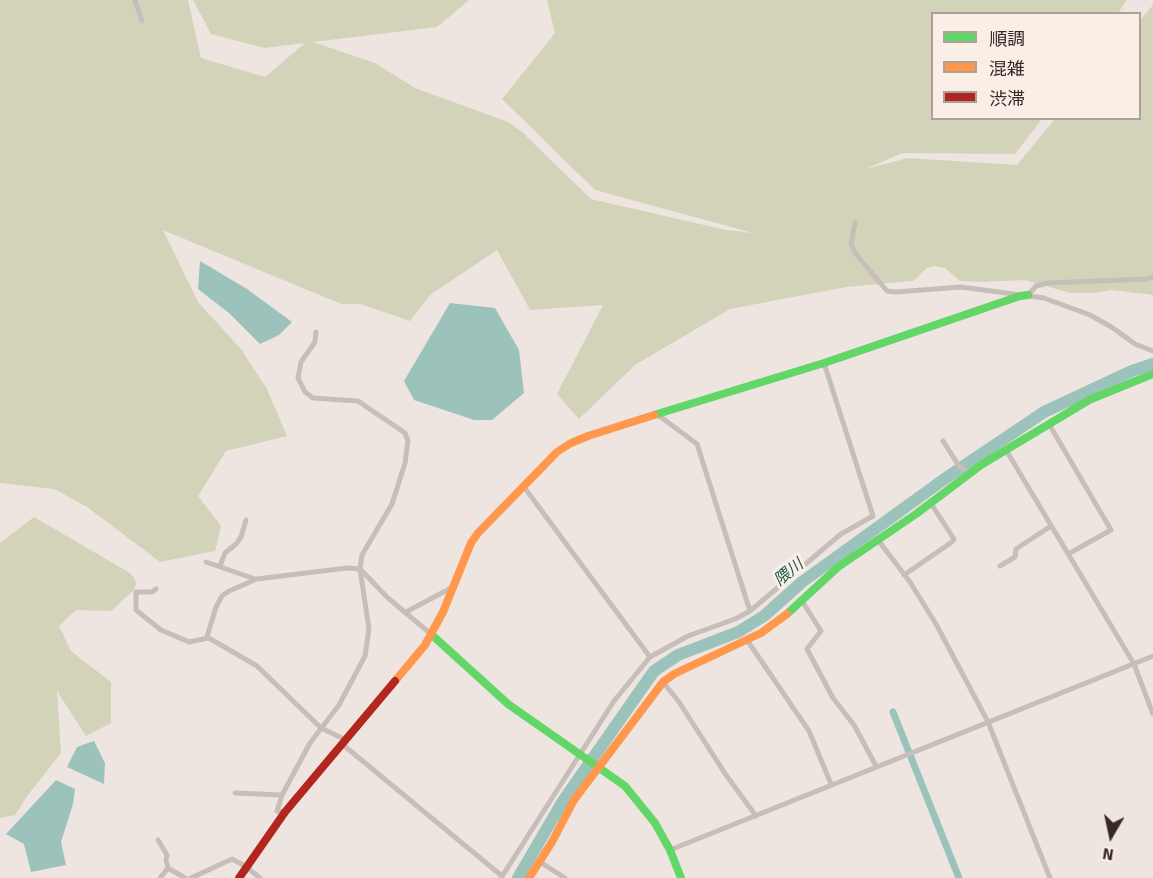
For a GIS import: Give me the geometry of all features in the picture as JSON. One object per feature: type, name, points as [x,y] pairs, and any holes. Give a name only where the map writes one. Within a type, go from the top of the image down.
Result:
[{"type":"street","points":[[135,0],[142,21]]},
{"type":"street","points":[[855,223],[851,244],[855,253],[887,291],[961,287],[1044,298],[1090,315],[1135,344],[1153,351]]},
{"type":"street","points":[[238,878],[285,812],[432,635],[471,543],[495,514],[564,446],[588,436],[760,381],[824,363],[1024,295],[1036,286],[1153,277]]},
{"type":"street","points":[[285,812],[277,811],[282,795],[321,728],[339,705],[365,656],[369,629],[360,569],[362,555],[392,504],[405,463],[408,441],[405,433],[358,401],[313,398],[305,392],[298,378],[301,362],[315,342],[316,332]]},
{"type":"street","points":[[156,589],[153,592],[136,592],[136,610],[161,630],[189,642],[208,638],[257,666],[321,728],[344,742],[501,877],[614,701],[650,657],[688,636],[735,619],[750,611],[841,534],[873,516],[824,363]]},
{"type":"street","points":[[529,878],[574,801],[663,682],[688,666],[761,633],[802,601],[838,567],[969,473],[1089,400],[1153,374]]},
{"type":"street","points":[[658,415],[697,444],[750,611]]},
{"type":"street","points":[[1049,424],[1111,530],[1068,554]]},
{"type":"street","points":[[943,441],[959,466],[969,473]]},
{"type":"street","points":[[1006,450],[1134,664],[1153,714]]},
{"type":"street","points":[[524,487],[650,657]]},
{"type":"street","points":[[904,575],[954,539],[930,502]]},
{"type":"street","points":[[220,566],[225,553],[241,537],[246,520]]},
{"type":"street","points":[[1000,566],[1016,557],[1016,549],[1051,526]]},
{"type":"street","points":[[878,540],[936,624],[988,722],[1050,878]]},
{"type":"street","points":[[206,561],[255,579]]},
{"type":"street","points":[[208,638],[211,623],[222,596],[255,579],[347,568],[360,569],[508,704],[625,786],[655,823],[670,850],[681,878]]},
{"type":"street","points":[[406,612],[453,587]]},
{"type":"street","points":[[802,601],[821,631],[807,649],[833,698],[854,725],[875,764]]},
{"type":"street","points":[[747,640],[809,731],[831,784]]},
{"type":"street","points":[[670,850],[1153,656]]},
{"type":"street","points":[[663,682],[680,702],[726,775],[756,816]]},
{"type":"street","points":[[235,793],[282,795]]},
{"type":"street","points":[[158,840],[167,855],[168,868],[185,878]]},
{"type":"street","points":[[191,878],[232,859],[260,878]]},
{"type":"street","points":[[540,862],[565,878]]},
{"type":"street","points":[[160,878],[168,868]]},
{"type":"green space","points":[[0,0],[188,0],[201,58],[265,77],[305,43],[264,48],[211,34],[193,0],[469,0],[437,27],[313,42],[375,63],[415,88],[508,122],[522,132],[591,199],[726,230],[753,233],[595,190],[502,99],[555,33],[547,0],[1127,0],[1119,12],[931,12],[931,120],[1041,120],[1015,154],[902,153],[866,169],[908,158],[1017,165],[1054,120],[1141,120],[1141,19],[1153,5],[1153,295],[1112,290],[1070,293],[1025,280],[960,281],[945,268],[934,266],[927,268],[913,281],[846,287],[730,309],[635,365],[579,419],[557,394],[603,305],[530,310],[497,250],[430,295],[410,321],[360,304],[341,304],[163,230],[198,302],[241,349],[267,389],[287,436],[226,451],[198,496],[221,526],[215,551],[160,562],[87,507],[54,489],[0,483]]},
{"type":"green space","points":[[34,517],[130,573],[136,584],[134,590],[111,611],[76,610],[59,626],[71,651],[111,682],[111,723],[86,736],[57,691],[61,753],[15,815],[0,818],[0,543]]},
{"type":"water","points":[[200,261],[247,289],[292,322],[279,335],[260,344],[229,313],[198,289]]},
{"type":"water","points":[[450,303],[495,308],[519,350],[524,393],[492,420],[474,420],[414,400],[404,381]]},
{"type":"water","points":[[94,741],[105,763],[104,784],[67,767],[77,747]]},
{"type":"water","points":[[56,780],[75,789],[73,804],[61,842],[66,865],[31,872],[24,844],[6,834]]},
{"type":"waterway","name":"隈川","points":[[518,878],[563,801],[654,671],[678,655],[738,632],[764,616],[802,582],[943,480],[1044,412],[1132,371],[1153,364]]},
{"type":"waterway","points":[[893,712],[959,878]]},
{"type":"traffic: fast","points":[[654,415],[824,363],[1028,295]]},
{"type":"traffic: fast","points":[[787,614],[838,567],[916,514],[981,465],[1089,400],[1153,374]]},
{"type":"traffic: fast","points":[[432,635],[508,704],[625,786],[655,823],[670,850],[681,878]]},
{"type":"traffic: slow","points":[[395,681],[425,645],[443,612],[471,543],[478,533],[557,452],[588,436],[654,415]]},
{"type":"traffic: slow","points":[[529,878],[552,842],[574,800],[663,682],[674,674],[761,633],[787,614]]},
{"type":"traffic: jam","points":[[239,878],[285,812],[395,681]]}]
